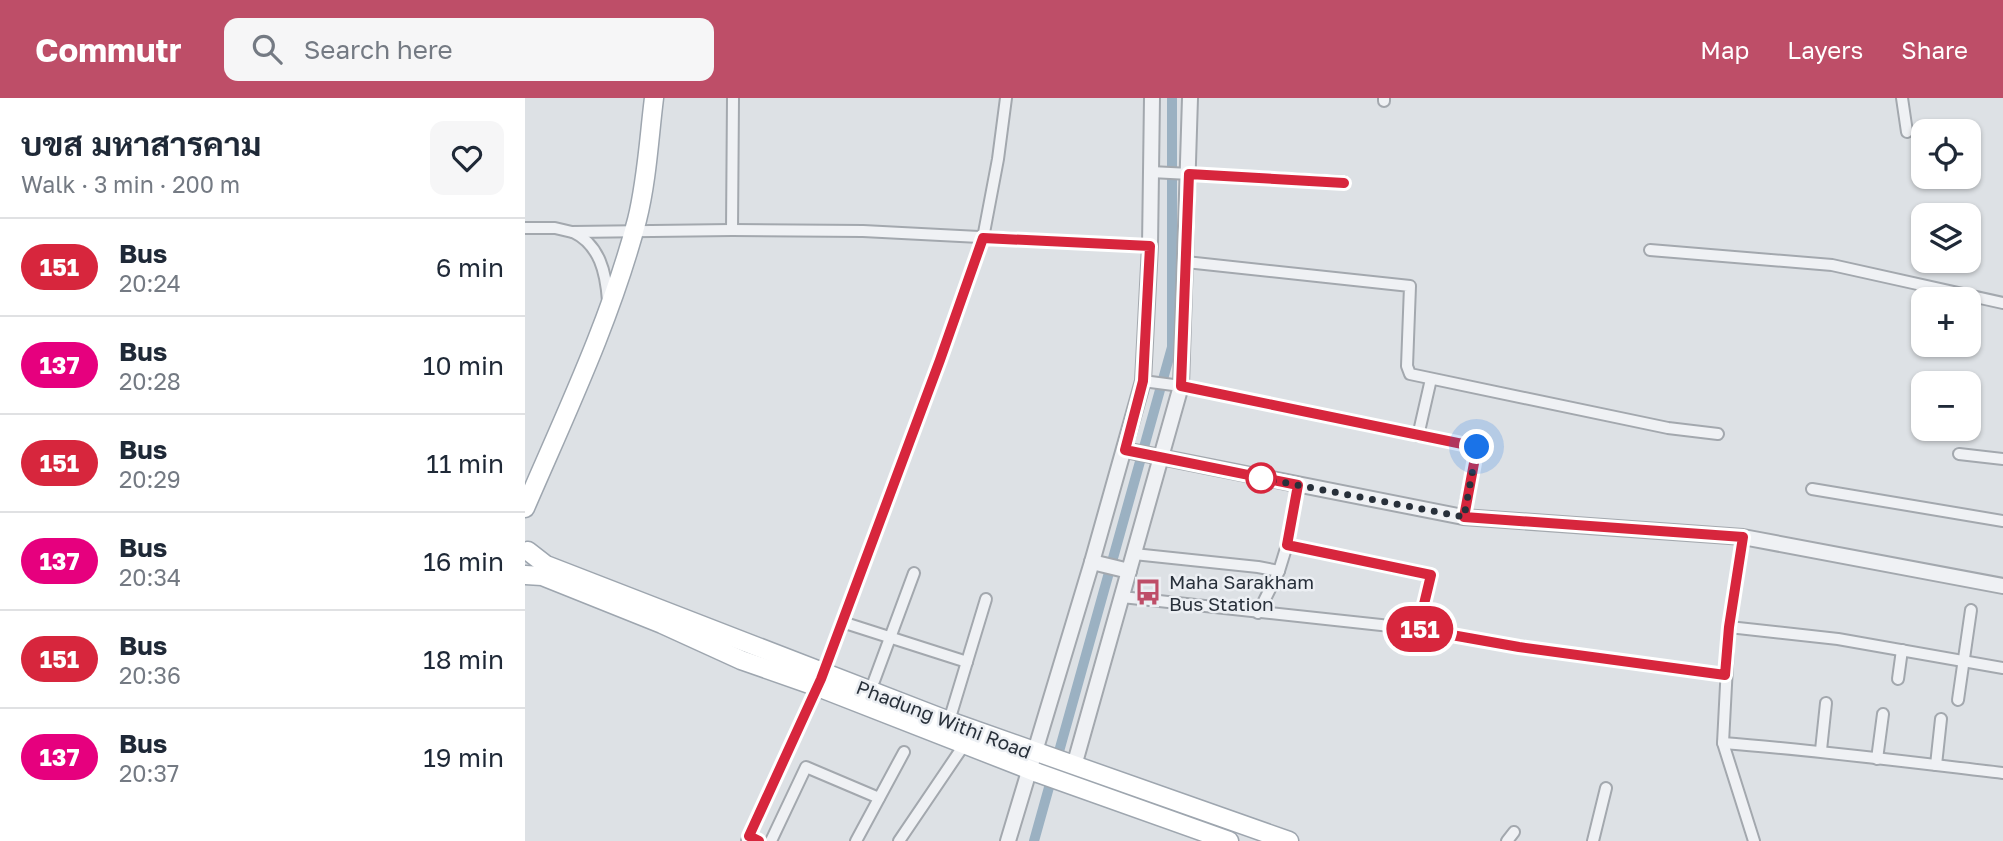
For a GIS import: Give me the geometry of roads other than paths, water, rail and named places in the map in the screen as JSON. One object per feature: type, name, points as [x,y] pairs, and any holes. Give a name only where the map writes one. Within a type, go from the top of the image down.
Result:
[{"type":"main road","points":[[525,508],[602,329],[633,231],[641,195],[654,98]]},
{"type":"main road","points":[[525,573],[529,558],[527,547]]},
{"type":"main road","name":"Phadung Withi Road","points":[[527,547],[546,565],[821,680],[964,745],[1036,763],[1069,764],[1289,841]]},
{"type":"main road","name":"Phadung Withi Road","points":[[525,573],[542,576],[662,624],[741,660],[821,680],[949,721],[1036,763],[1059,780],[1229,841]]},
{"type":"street","points":[[733,98],[733,230]]},
{"type":"street","points":[[752,839],[821,680],[871,550],[983,238],[1006,98]]},
{"type":"street","points":[[1007,841],[1036,763],[1143,381],[1150,246],[1152,98]]},
{"type":"street","points":[[1069,764],[1122,597],[1181,386],[1190,98]]},
{"type":"street","points":[[1902,98],[1907,132]]},
{"type":"street","points":[[1151,172],[1344,183]]},
{"type":"street","points":[[525,228],[555,228],[572,232],[593,247],[606,280],[609,307]]},
{"type":"street","points":[[572,232],[863,232],[1150,246]]},
{"type":"street","points":[[1650,250],[1832,265],[2003,303]]},
{"type":"street","points":[[1186,262],[1410,286],[1407,366],[1410,374],[1668,428],[1718,434]]},
{"type":"street","points":[[1418,436],[1431,379]]},
{"type":"street","points":[[1143,381],[1181,386],[1477,447],[1464,517]]},
{"type":"street","points":[[1125,450],[1464,517],[1743,537],[2003,586]]},
{"type":"street","points":[[1959,454],[2003,459]]},
{"type":"street","points":[[1258,613],[1279,571],[1287,545],[1298,485]]},
{"type":"street","points":[[1812,489],[2003,521]]},
{"type":"street","points":[[1743,537],[1729,627],[1723,743],[1754,841]]},
{"type":"street","points":[[1287,545],[1431,575],[1418,629]]},
{"type":"street","points":[[1134,554],[1279,571]]},
{"type":"street","points":[[1092,562],[1129,571]]},
{"type":"street","points":[[874,681],[914,573]]},
{"type":"street","points":[[1122,597],[1418,629],[1519,647],[1725,675]]},
{"type":"street","points":[[949,721],[986,599]]},
{"type":"street","points":[[1958,700],[1971,610]]},
{"type":"street","points":[[842,622],[967,662]]},
{"type":"street","points":[[1729,627],[1838,639],[2003,668]]},
{"type":"street","points":[[1898,679],[1902,650]]},
{"type":"street","points":[[1821,750],[1826,703]]},
{"type":"street","points":[[1877,759],[1883,715]]},
{"type":"street","points":[[1935,765],[1941,719]]},
{"type":"street","points":[[1723,743],[1821,750],[2003,773]]},
{"type":"street","points":[[899,841],[964,745]]},
{"type":"street","points":[[856,841],[904,752]]},
{"type":"street","points":[[771,841],[806,767],[879,798]]},
{"type":"street","points":[[1593,841],[1606,788]]},
{"type":"waterway","points":[[1034,841],[1172,347],[1172,98]]},
{"type":"place","name":"Maha Sarakham Bus Station","points":[[1148,592]]}]
